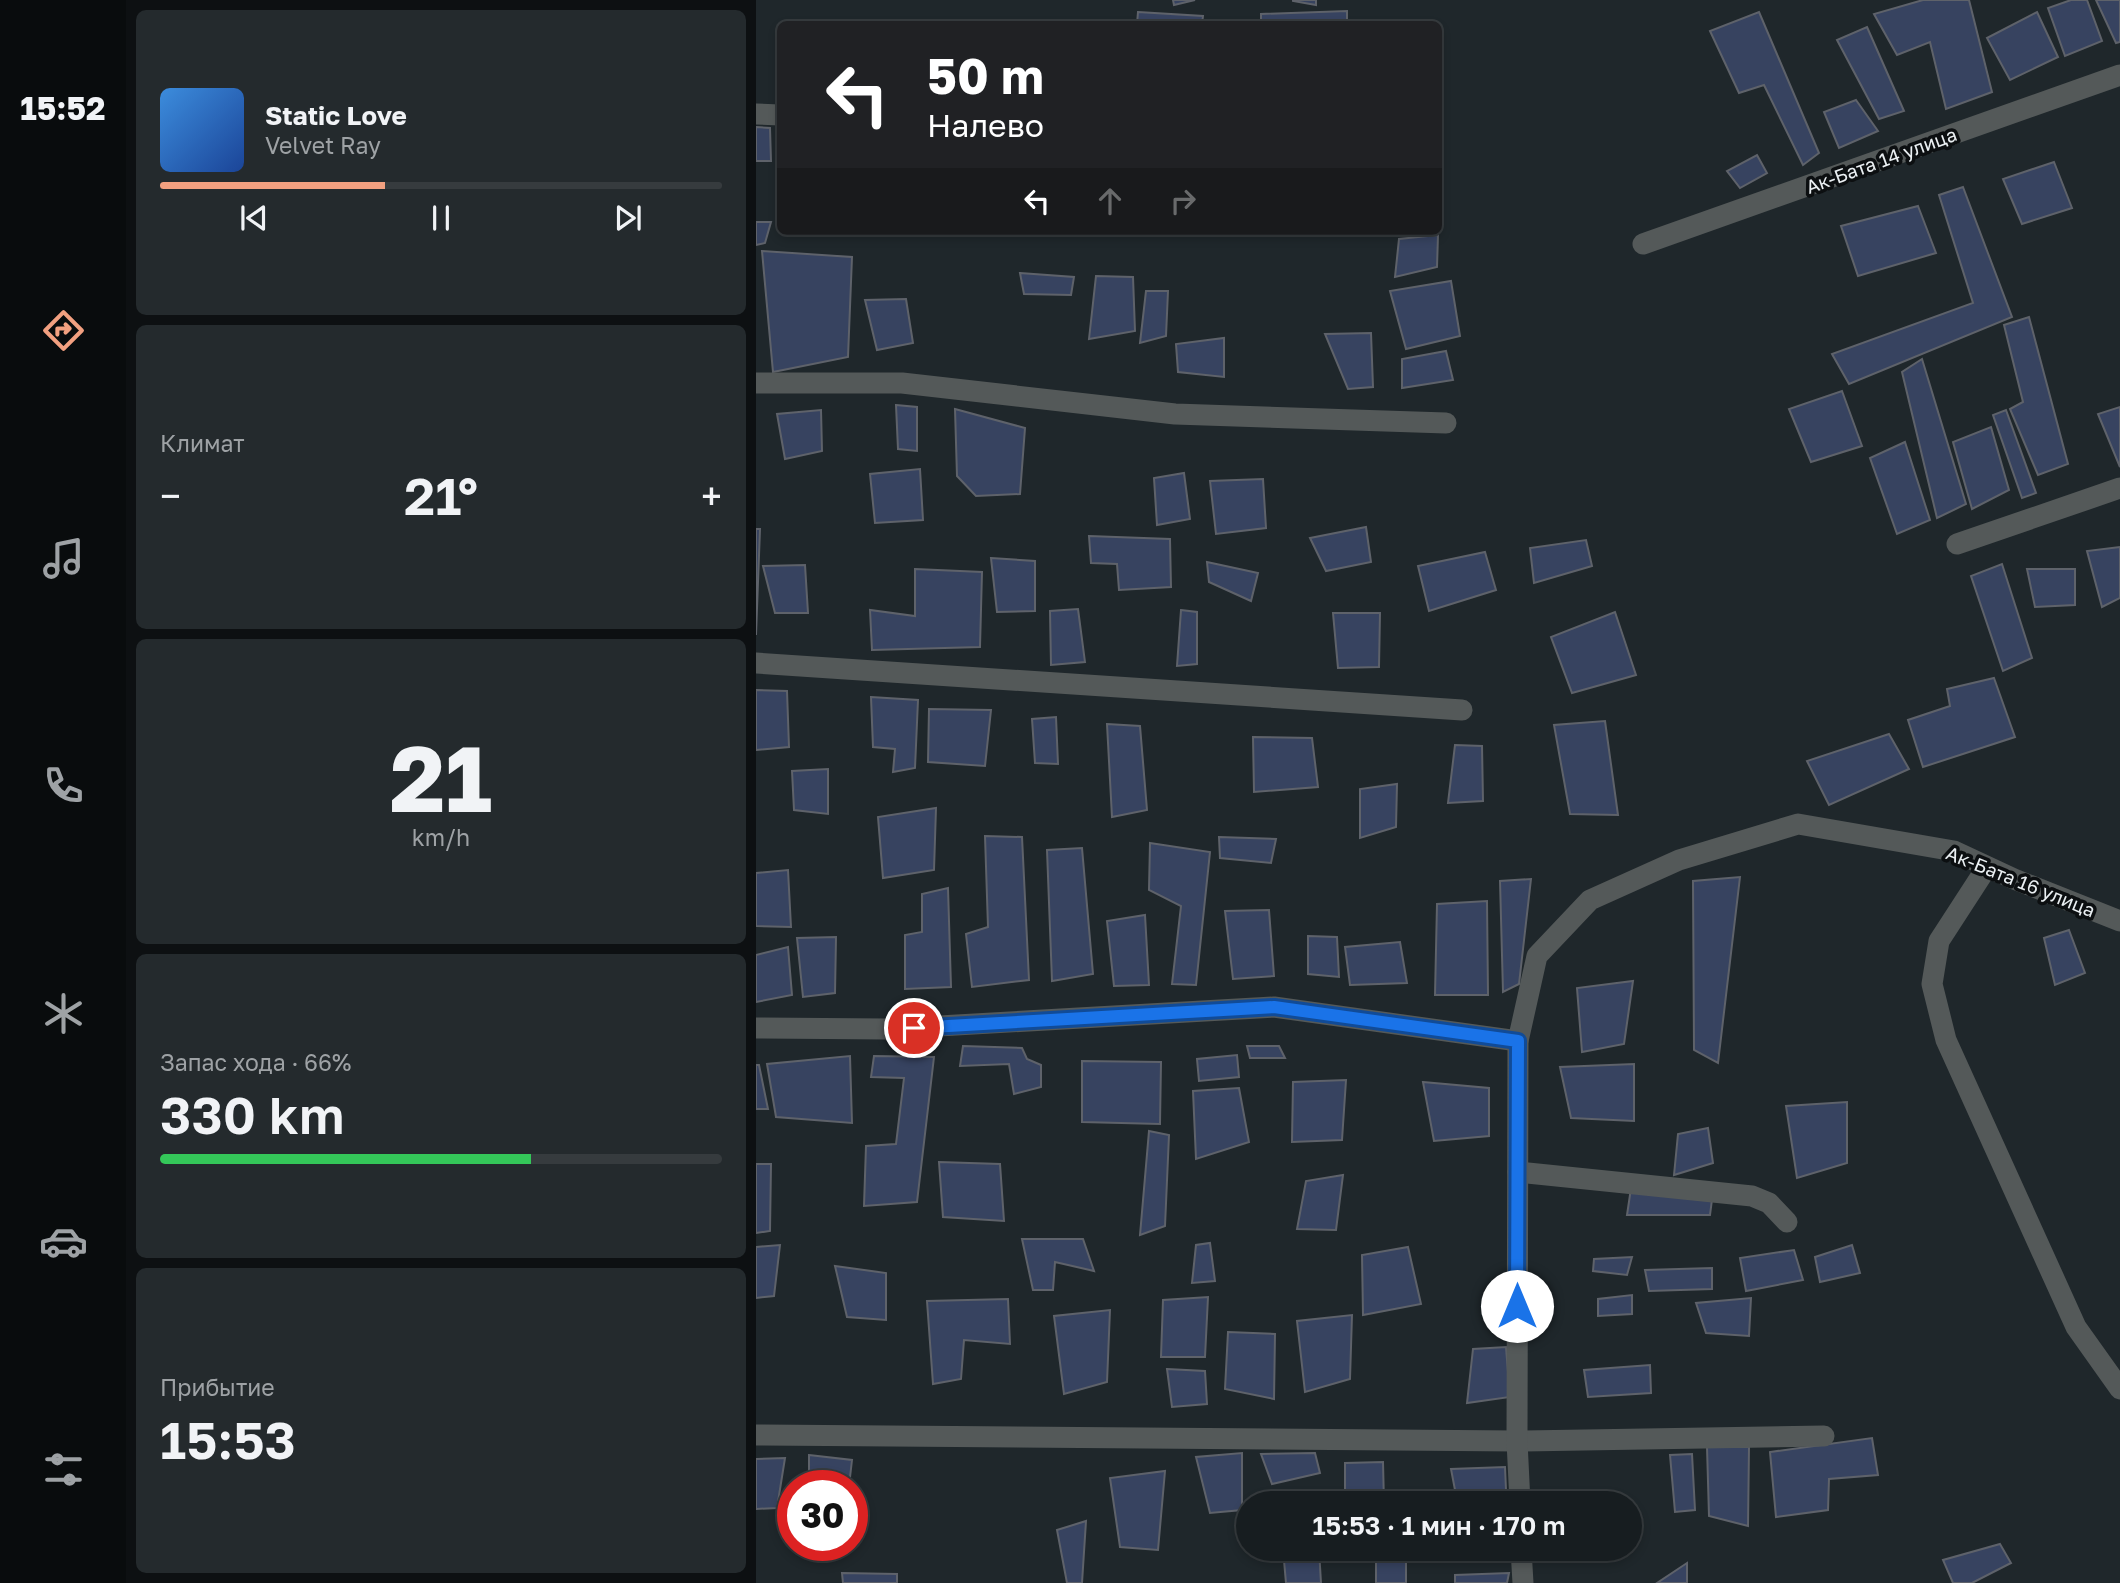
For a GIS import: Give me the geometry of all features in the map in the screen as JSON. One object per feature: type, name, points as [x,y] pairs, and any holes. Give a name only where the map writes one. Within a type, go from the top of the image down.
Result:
[{"type":"street","name":"Ак-Бата 14 улица","points":[[1643,244],[2120,75]]},
{"type":"street","points":[[756,114],[777,115]]},
{"type":"street","points":[[756,383],[902,383],[1175,414],[1446,423]]},
{"type":"street","points":[[1957,544],[2120,488]]},
{"type":"street","points":[[756,663],[1462,709]]},
{"type":"street","name":"Ак-Бата 16 улица","points":[[1518,1041],[1537,956],[1590,900],[1679,860],[1798,824],[1954,851],[2120,921]]},
{"type":"street","points":[[1987,867],[1939,941],[1932,984],[1946,1040],[2076,1327],[2120,1389]]},
{"type":"street","points":[[756,1028],[886,1029],[1274,1007],[1518,1041],[1517,1441],[1519,1491]]},
{"type":"street","points":[[1518,1172],[1752,1196],[1769,1203],[1787,1222]]},
{"type":"street","points":[[756,1435],[1517,1441],[1824,1436]]},
{"type":"street","points":[[1522,1561],[1523,1583]]},
{"type":"building","points":[[1173,0],[1195,0],[1174,5]]},
{"type":"building","points":[[1293,0],[1316,0],[1316,5],[1293,1]]},
{"type":"building","points":[[1923,0],[1969,0],[1992,92],[1946,109],[1930,42],[1897,55],[1874,14]]},
{"type":"building","points":[[2071,0],[2087,0],[2102,41],[2065,56],[2048,8]]},
{"type":"building","points":[[2096,0],[2120,0],[2120,42],[2116,43]]},
{"type":"building","points":[[1347,11],[1347,21],[1261,21],[1261,14]]},
{"type":"building","points":[[1138,12],[1203,16],[1202,21],[1137,21]]},
{"type":"building","points":[[1759,12],[1819,153],[1803,165],[1764,85],[1739,93],[1710,31]]},
{"type":"building","points":[[2037,12],[2058,57],[2010,80],[1987,38]]},
{"type":"building","points":[[1867,27],[1904,111],[1879,119],[1837,40]]},
{"type":"building","points":[[1856,100],[1878,131],[1839,148],[1824,112]]},
{"type":"building","points":[[756,127],[770,128],[771,161],[756,161]]},
{"type":"building","points":[[1757,155],[1767,173],[1740,188],[1727,171]]},
{"type":"building","points":[[2054,162],[2072,208],[2022,224],[2003,179]]},
{"type":"building","points":[[1963,187],[2012,317],[1849,384],[1832,354],[1973,303],[1939,195]]},
{"type":"building","points":[[1918,206],[1936,253],[1858,276],[1841,226]]},
{"type":"building","points":[[756,222],[771,222],[765,243],[756,245]]},
{"type":"building","points":[[1438,235],[1437,267],[1395,277],[1399,239]]},
{"type":"building","points":[[762,251],[852,257],[848,357],[773,372]]},
{"type":"building","points":[[1020,273],[1074,277],[1071,295],[1024,294]]},
{"type":"building","points":[[1096,276],[1133,277],[1135,331],[1089,339]]},
{"type":"building","points":[[1451,281],[1460,336],[1406,349],[1390,291]]},
{"type":"building","points":[[1146,291],[1168,291],[1166,336],[1140,343]]},
{"type":"building","points":[[906,299],[913,343],[877,350],[865,300]]},
{"type":"building","points":[[2029,317],[2068,464],[2038,475],[2010,409],[2023,402],[2004,325]]},
{"type":"building","points":[[1371,333],[1373,387],[1348,389],[1325,334]]},
{"type":"building","points":[[1224,338],[1224,377],[1178,372],[1176,344]]},
{"type":"building","points":[[1446,351],[1453,380],[1402,388],[1402,359]]},
{"type":"building","points":[[1922,359],[1966,504],[1937,518],[1902,372]]},
{"type":"building","points":[[1842,391],[1862,446],[1811,462],[1789,409]]},
{"type":"building","points":[[896,405],[917,407],[917,451],[898,449]]},
{"type":"building","points":[[2120,407],[2120,467],[2098,414]]},
{"type":"building","points":[[955,409],[1025,428],[1020,494],[976,496],[957,476]]},
{"type":"building","points":[[821,410],[822,451],[785,459],[777,414]]},
{"type":"building","points":[[2006,410],[2036,493],[2022,498],[1993,415]]},
{"type":"building","points":[[1991,427],[2009,490],[1972,509],[1953,442]]},
{"type":"building","points":[[1905,442],[1930,520],[1897,534],[1870,458]]},
{"type":"building","points":[[920,469],[923,520],[875,523],[870,474]]},
{"type":"building","points":[[1184,473],[1190,519],[1157,525],[1154,478]]},
{"type":"building","points":[[1263,479],[1266,528],[1216,534],[1210,481]]},
{"type":"building","points":[[1366,527],[1371,562],[1326,571],[1310,538]]},
{"type":"building","points":[[756,529],[760,529],[756,635]]},
{"type":"building","points":[[1089,536],[1170,539],[1171,587],[1119,590],[1117,564],[1091,563]]},
{"type":"building","points":[[1586,540],[1592,566],[1534,583],[1530,548]]},
{"type":"building","points":[[2120,547],[2120,598],[2102,607],[2087,551]]},
{"type":"building","points":[[1485,552],[1496,590],[1429,611],[1418,566]]},
{"type":"building","points":[[991,558],[1035,561],[1035,611],[997,612]]},
{"type":"building","points":[[1207,562],[1258,573],[1251,601],[1209,582]]},
{"type":"building","points":[[2002,564],[2032,658],[2003,671],[1971,576]]},
{"type":"building","points":[[805,565],[808,613],[775,613],[763,566]]},
{"type":"building","points":[[915,569],[982,572],[980,647],[872,650],[870,610],[915,616]]},
{"type":"building","points":[[2027,569],[2075,569],[2075,605],[2035,607]]},
{"type":"building","points":[[1078,609],[1085,662],[1051,665],[1050,611]]},
{"type":"building","points":[[1181,610],[1197,612],[1197,664],[1177,666]]},
{"type":"building","points":[[1615,612],[1636,675],[1572,693],[1551,637]]},
{"type":"building","points":[[1333,613],[1380,613],[1379,667],[1338,668]]},
{"type":"building","points":[[1994,678],[2015,737],[1923,767],[1908,720],[1950,706],[1947,689]]},
{"type":"building","points":[[756,690],[787,691],[789,747],[756,750]]},
{"type":"building","points":[[871,697],[918,700],[915,768],[893,772],[895,749],[873,747]]},
{"type":"building","points":[[929,709],[991,710],[985,766],[928,762]]},
{"type":"building","points":[[1056,717],[1058,764],[1035,763],[1032,719]]},
{"type":"building","points":[[1605,721],[1618,815],[1570,814],[1554,725]]},
{"type":"building","points":[[1107,724],[1140,726],[1147,810],[1112,817]]},
{"type":"building","points":[[1889,734],[1909,769],[1829,805],[1807,761]]},
{"type":"building","points":[[1253,737],[1312,738],[1318,787],[1254,792]]},
{"type":"building","points":[[1455,745],[1482,746],[1483,801],[1448,803]]},
{"type":"building","points":[[828,769],[828,814],[794,810],[792,771]]},
{"type":"building","points":[[1397,784],[1396,827],[1360,838],[1360,789]]},
{"type":"building","points":[[936,808],[934,870],[883,878],[878,817]]},
{"type":"building","points":[[985,836],[1022,837],[1029,980],[972,987],[966,934],[988,927]]},
{"type":"building","points":[[1219,837],[1276,839],[1271,863],[1220,858]]},
{"type":"building","points":[[1150,843],[1210,852],[1196,985],[1172,984],[1181,906],[1149,890]]},
{"type":"building","points":[[1082,848],[1093,974],[1052,981],[1047,850]]},
{"type":"building","points":[[788,870],[791,927],[756,926],[756,873]]},
{"type":"building","points":[[1740,877],[1718,1063],[1694,1050],[1693,881]]},
{"type":"building","points":[[1531,879],[1519,984],[1503,992],[1500,881]]},
{"type":"building","points":[[948,888],[951,987],[905,989],[905,935],[922,932],[922,894]]},
{"type":"building","points":[[1487,901],[1488,995],[1435,995],[1437,904]]},
{"type":"building","points":[[1269,910],[1274,976],[1233,979],[1225,911]]},
{"type":"building","points":[[1145,915],[1149,985],[1114,986],[1107,921]]},
{"type":"building","points":[[2069,930],[2085,973],[2055,985],[2044,938]]},
{"type":"building","points":[[1308,936],[1337,937],[1339,977],[1308,974]]},
{"type":"building","points":[[836,937],[835,993],[803,997],[797,938]]},
{"type":"building","points":[[1400,942],[1407,983],[1350,985],[1345,947]]},
{"type":"building","points":[[788,947],[792,995],[756,1002],[756,955]]},
{"type":"building","points":[[1633,981],[1624,1044],[1582,1052],[1577,988]]},
{"type":"building","points":[[963,1046],[1022,1048],[1027,1059],[1041,1065],[1041,1087],[1014,1094],[1009,1064],[960,1066]]},
{"type":"building","points":[[1247,1046],[1279,1046],[1285,1058],[1250,1058]]},
{"type":"building","points":[[1237,1055],[1239,1077],[1199,1081],[1197,1059]]},
{"type":"building","points":[[850,1056],[852,1123],[776,1117],[767,1064]]},
{"type":"building","points":[[874,1056],[934,1057],[917,1202],[864,1206],[866,1146],[896,1144],[904,1078],[871,1077]]},
{"type":"building","points":[[1082,1061],[1161,1062],[1160,1124],[1082,1122]]},
{"type":"building","points":[[1634,1064],[1634,1121],[1571,1118],[1560,1067]]},
{"type":"building","points":[[756,1065],[759,1065],[768,1109],[756,1109]]},
{"type":"building","points":[[1346,1080],[1342,1140],[1292,1142],[1293,1082]]},
{"type":"building","points":[[1423,1082],[1489,1088],[1489,1136],[1434,1141]]},
{"type":"building","points":[[1239,1088],[1249,1142],[1196,1159],[1193,1091]]},
{"type":"building","points":[[1847,1102],[1847,1163],[1797,1178],[1786,1106]]},
{"type":"building","points":[[1708,1128],[1713,1163],[1674,1175],[1678,1134]]},
{"type":"building","points":[[1149,1131],[1169,1135],[1165,1226],[1140,1235]]},
{"type":"building","points":[[939,1162],[1000,1164],[1004,1221],[943,1217]]},
{"type":"building","points":[[756,1164],[771,1164],[770,1231],[756,1233]]},
{"type":"building","points":[[1343,1175],[1336,1230],[1297,1229],[1306,1181]]},
{"type":"building","points":[[1631,1188],[1713,1192],[1710,1215],[1627,1215]]},
{"type":"building","points":[[1022,1239],[1083,1239],[1094,1271],[1055,1262],[1053,1290],[1033,1290]]},
{"type":"building","points":[[1210,1243],[1215,1281],[1192,1283],[1196,1245]]},
{"type":"building","points":[[780,1245],[774,1296],[756,1298],[756,1247]]},
{"type":"building","points":[[1852,1245],[1860,1273],[1820,1282],[1815,1257]]},
{"type":"building","points":[[1408,1247],[1421,1304],[1363,1315],[1362,1255]]},
{"type":"building","points":[[1794,1250],[1803,1280],[1746,1291],[1740,1258]]},
{"type":"building","points":[[1632,1257],[1627,1275],[1593,1271],[1594,1259]]},
{"type":"building","points":[[835,1266],[886,1273],[886,1320],[847,1317]]},
{"type":"building","points":[[1712,1268],[1712,1289],[1649,1291],[1645,1270]]},
{"type":"building","points":[[1632,1295],[1632,1314],[1598,1316],[1598,1299]]},
{"type":"building","points":[[1208,1297],[1205,1357],[1161,1357],[1163,1300]]},
{"type":"building","points":[[1751,1298],[1749,1336],[1706,1333],[1696,1303]]},
{"type":"building","points":[[1008,1299],[1010,1344],[964,1340],[961,1379],[933,1384],[927,1301]]},
{"type":"building","points":[[1110,1310],[1107,1382],[1064,1394],[1054,1316]]},
{"type":"building","points":[[1352,1315],[1350,1379],[1305,1392],[1297,1321]]},
{"type":"building","points":[[1228,1332],[1275,1334],[1274,1399],[1225,1389]]},
{"type":"building","points":[[1506,1347],[1510,1397],[1467,1403],[1473,1349]]},
{"type":"building","points":[[1650,1365],[1651,1393],[1588,1397],[1584,1370]]},
{"type":"building","points":[[1167,1369],[1205,1371],[1207,1404],[1172,1407]]},
{"type":"building","points":[[1872,1438],[1878,1475],[1829,1479],[1828,1510],[1776,1517],[1770,1452]]},
{"type":"building","points":[[1707,1447],[1749,1447],[1748,1526],[1709,1516]]},
{"type":"building","points":[[1242,1453],[1242,1491],[1236,1491],[1236,1511],[1210,1513],[1196,1457]]},
{"type":"building","points":[[1315,1453],[1320,1473],[1272,1484],[1261,1454]]},
{"type":"building","points":[[1692,1454],[1695,1510],[1675,1512],[1670,1455]]},
{"type":"building","points":[[809,1455],[852,1460],[851,1470],[809,1470]]},
{"type":"building","points":[[785,1458],[783,1470],[777,1470],[777,1508],[756,1509],[756,1459]]},
{"type":"building","points":[[1383,1462],[1384,1491],[1345,1491],[1345,1463]]},
{"type":"building","points":[[1505,1467],[1506,1490],[1455,1490],[1451,1469]]},
{"type":"building","points":[[1165,1471],[1158,1550],[1120,1547],[1110,1478]]},
{"type":"building","points":[[1086,1521],[1082,1583],[1067,1583],[1057,1530]]},
{"type":"building","points":[[2000,1544],[2011,1563],[1972,1583],[1953,1583],[1943,1560]]},
{"type":"building","points":[[1284,1561],[1320,1561],[1321,1583],[1286,1583]]},
{"type":"building","points":[[1376,1561],[1406,1561],[1406,1583],[1376,1583]]},
{"type":"building","points":[[1687,1563],[1687,1583],[1657,1583]]},
{"type":"building","points":[[842,1573],[897,1574],[897,1583],[843,1583]]},
{"type":"building","points":[[1509,1573],[1507,1583],[1455,1583],[1455,1575]]},
{"type":"route","points":[[914,1028],[1274,1007],[1518,1041],[1517,1306]]}]
